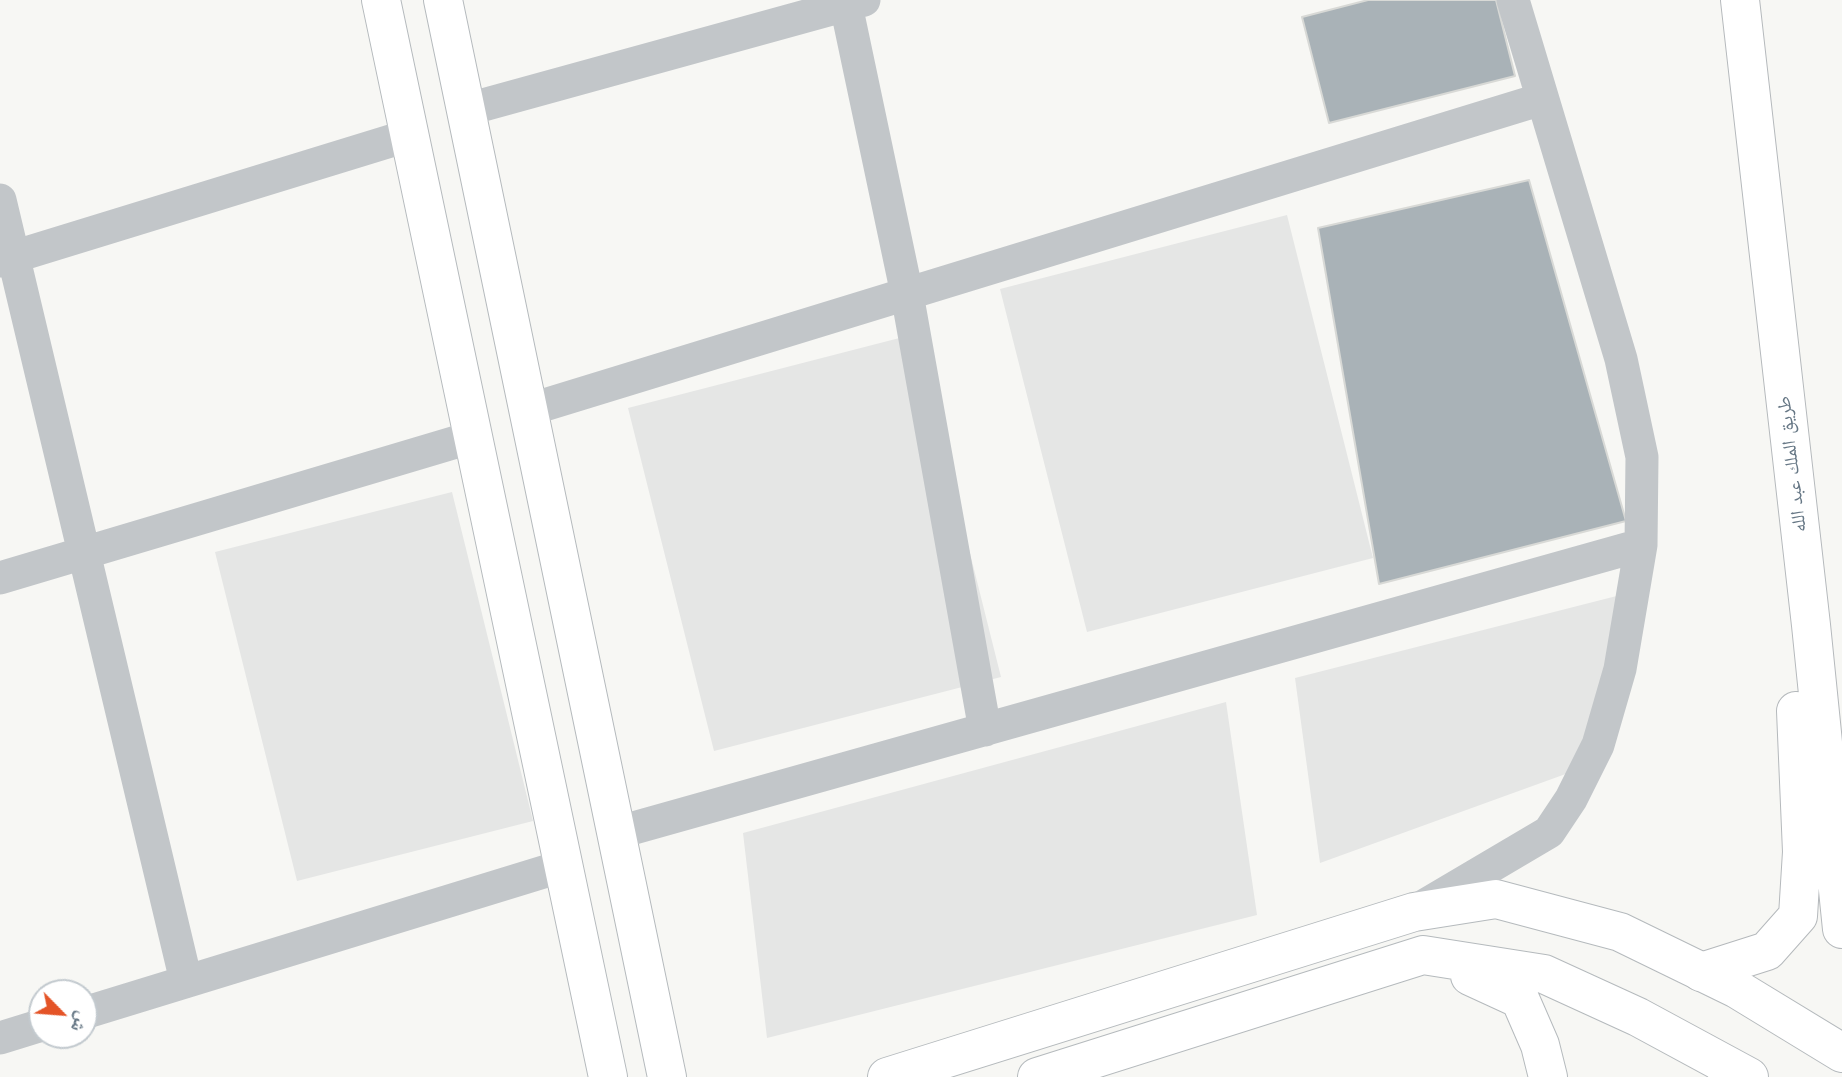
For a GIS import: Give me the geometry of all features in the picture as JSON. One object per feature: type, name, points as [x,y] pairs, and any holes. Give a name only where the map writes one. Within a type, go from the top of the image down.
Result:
[{"type":"main road","points":[[381,0],[608,1077]]},
{"type":"main road","points":[[443,0],[667,1077]]},
{"type":"main road","name":"طريق الملك عبد الله","points":[[1740,0],[1804,562],[1842,929]]},
{"type":"main road","points":[[1701,972],[1767,951],[1798,916],[1802,852],[1795,691],[1804,562]]},
{"type":"main road","points":[[887,1077],[1413,912],[1496,899],[1620,932],[1737,989],[1842,1053]]},
{"type":"main road","points":[[1423,955],[1520,999],[1540,1045],[1548,1077]]},
{"type":"main road","points":[[1043,1076],[1423,955],[1544,974],[1638,1017],[1734,1072]]},
{"type":"street","points":[[1413,912],[1549,832],[1570,799],[1598,745],[1620,669],[1641,545],[1642,457],[1621,359],[1513,0]]},
{"type":"street","points":[[466,110],[855,2],[985,730]]},
{"type":"street","points":[[528,410],[1542,99]]},
{"type":"street","points":[[7,259],[410,135]]},
{"type":"street","points":[[0,200],[7,259],[84,552],[186,981]]},
{"type":"street","points":[[0,578],[473,438]]},
{"type":"street","points":[[616,833],[1641,545]]},
{"type":"street","points":[[98,1009],[564,866]]},
{"type":"street","points":[[0,1038],[28,1030]]},
{"type":"shaded area","points":[[1287,215],[1373,558],[1087,632],[1000,289]]},
{"type":"shaded area","points":[[915,334],[1001,677],[714,751],[628,408]]},
{"type":"shaded area","points":[[452,492],[533,821],[297,881],[215,552]]},
{"type":"shaded area","points":[[1648,588],[1596,763],[1320,863],[1295,678]]},
{"type":"shaded area","points":[[1226,702],[1257,915],[767,1038],[743,833]]},
{"type":"building","points":[[1368,0],[1496,0],[1515,76],[1329,123],[1302,17]]},
{"type":"building","points":[[1529,180],[1626,521],[1379,584],[1318,228]]}]
